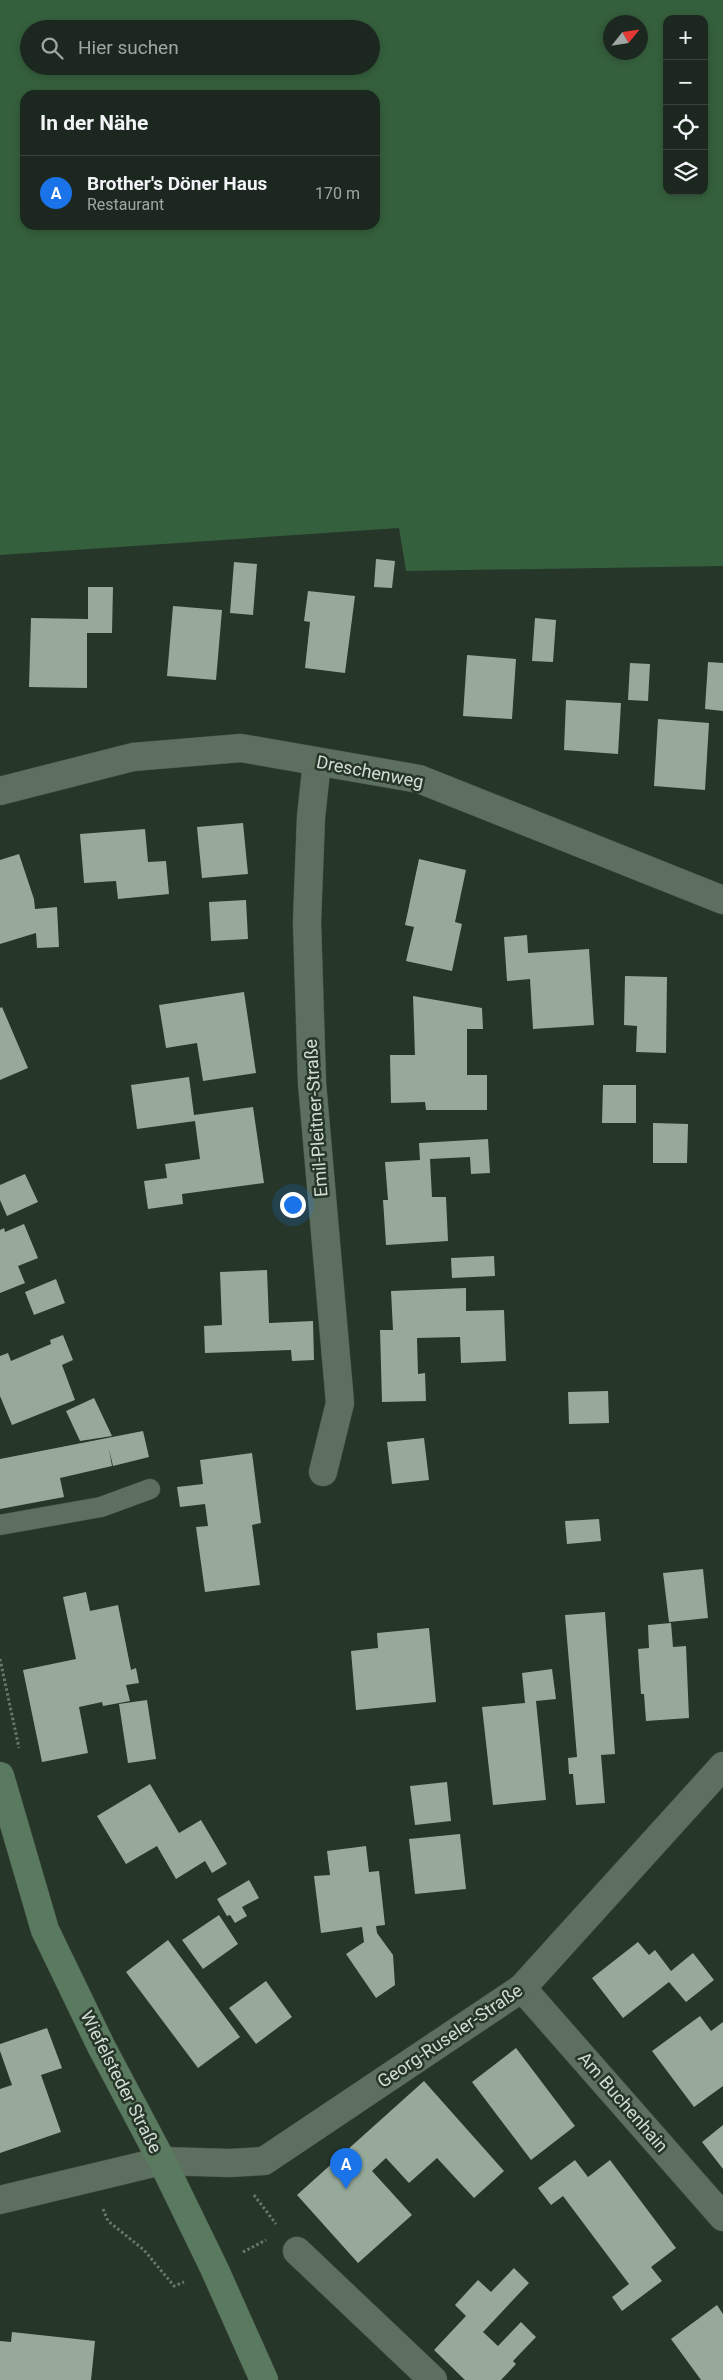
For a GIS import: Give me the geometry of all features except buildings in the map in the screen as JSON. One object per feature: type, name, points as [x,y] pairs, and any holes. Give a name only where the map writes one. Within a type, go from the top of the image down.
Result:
[{"type":"main road","name":"Wiefelsteder Straße","points":[[0,1776],[46,1930],[101,2046],[162,2162],[214,2268],[264,2380]]},
{"type":"street","name":"Dreschenweg","points":[[0,792],[133,757],[242,748],[419,779],[723,900]]},
{"type":"street","name":"Emil-Pleitner-Straße","points":[[317,762],[311,817],[307,922],[311,1074],[340,1403],[323,1472]]},
{"type":"street","name":"Georg-Ruseler-Straße","points":[[0,2200],[162,2162],[230,2164],[264,2161],[522,1988],[723,1766]]},
{"type":"street","name":"Am Buchenhain","points":[[522,1988],[723,2217]]},
{"type":"street","points":[[297,2251],[433,2380]]},
{"type":"lane","points":[[0,1524],[101,1507],[150,1489]]},
{"type":"path","points":[[0,1659],[20,1754]]},
{"type":"green space","points":[[0,0],[723,0],[723,566],[406,571],[399,528],[0,555]]},
{"type":"place","name":"Brother's Döner Haus","points":[[346,2189]]}]
